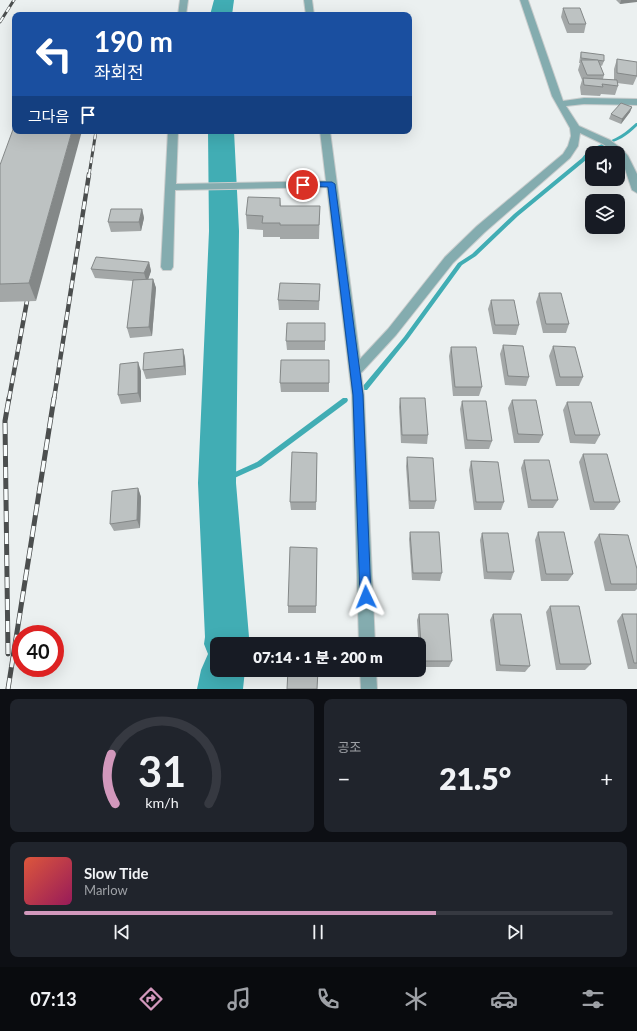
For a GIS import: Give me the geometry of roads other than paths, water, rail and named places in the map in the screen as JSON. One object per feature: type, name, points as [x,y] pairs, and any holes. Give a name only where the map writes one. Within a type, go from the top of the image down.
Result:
[{"type":"street","points":[[182,12],[184,0]]},
{"type":"street","points":[[308,0],[310,12]]},
{"type":"street","points":[[356,372],[392,332],[449,260],[481,228],[567,156],[573,146],[576,136],[575,128],[556,96],[524,0]]},
{"type":"street","points":[[561,104],[584,101],[637,102]]},
{"type":"street","points":[[575,128],[610,143],[619,149],[630,167],[637,190]]},
{"type":"street","points":[[167,267],[173,134]]},
{"type":"street","points":[[325,134],[358,395],[368,637]]},
{"type":"street","points":[[170,187],[332,184]]},
{"type":"street","points":[[368,677],[369,689]]},
{"type":"waterway","points":[[222,12],[224,0]]},
{"type":"waterway","points":[[365,388],[406,338],[460,264],[474,255],[516,215],[584,159],[587,154],[595,148],[622,137],[637,124]]},
{"type":"waterway","points":[[221,134],[224,231],[217,483],[227,637]]},
{"type":"waterway","points":[[217,483],[259,464],[345,400]]},
{"type":"waterway","points":[[220,689],[222,677]]},
{"type":"railway","points":[[0,22],[14,0]]},
{"type":"railway","points":[[89,175],[96,134]]},
{"type":"railway","points":[[54,399],[89,174]]},
{"type":"railway","points":[[9,399],[27,301]]},
{"type":"railway","points":[[8,654],[5,421],[9,398]]},
{"type":"railway","points":[[8,689],[54,398]]}]
